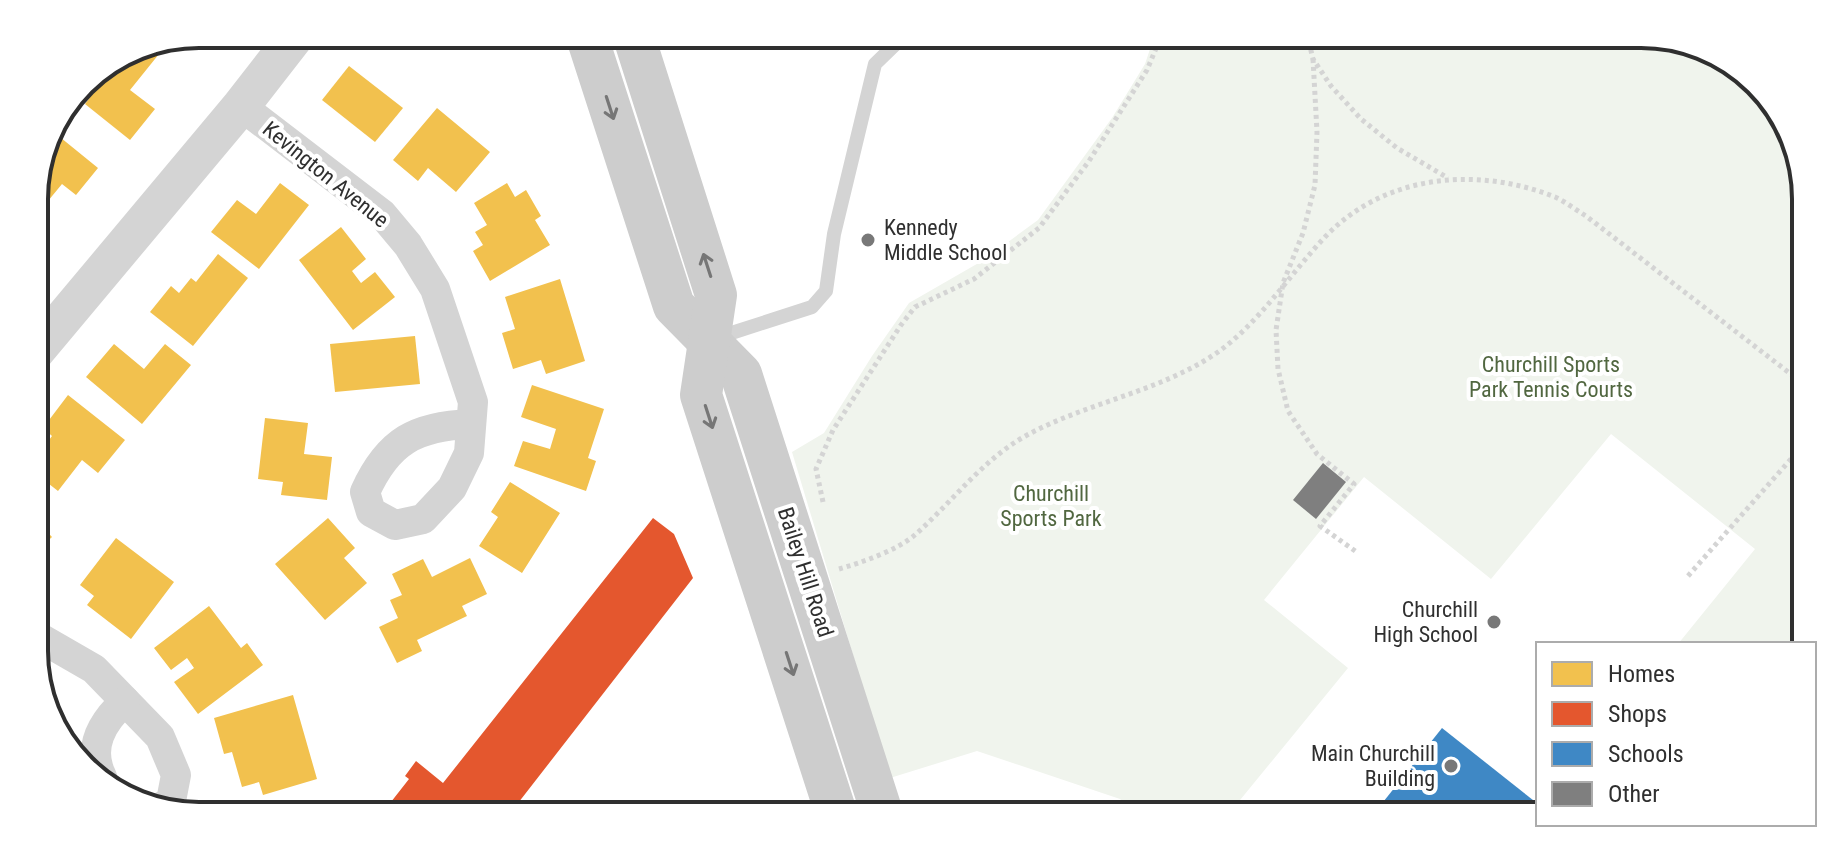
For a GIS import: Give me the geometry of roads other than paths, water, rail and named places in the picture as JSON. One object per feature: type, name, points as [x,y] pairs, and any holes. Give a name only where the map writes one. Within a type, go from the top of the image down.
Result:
[{"type":"main road","name":"Bailey Hill Road","points":[[591,48],[674,306],[741,374],[878,802]]},
{"type":"main road","name":"Bailey Hill Road","points":[[637,48],[716,295],[701,395],[777,623],[810,709],[833,802]]},
{"type":"main road","points":[[777,623],[792,623],[828,642]]},
{"type":"street","name":"Kevington Avenue","points":[[48,336],[286,48]]},
{"type":"street","name":"Kevington Avenue","points":[[241,106],[382,214],[408,245],[435,289],[473,402],[471,424]]},
{"type":"street","points":[[48,642],[94,669],[160,737],[176,775],[171,799]]},
{"type":"street","points":[[96,761],[95,741],[108,717],[125,701]]},
{"type":"lane","points":[[708,340],[812,307],[826,291],[834,234],[875,64],[892,48]]},
{"type":"lane","points":[[841,731],[862,793],[874,802]]},
{"type":"place","name":"Kennedy Middle School","points":[[868,240]]},
{"type":"place","name":"Churchill High School","points":[[1494,622]]},
{"type":"place","name":"Main Churchill Building","points":[[1451,766]]},
{"type":"park label","name":"Churchill Sports Park Tennis Courts","points":[[1551,376]]},
{"type":"park label","name":"Churchill Sports Park","points":[[1051,506]]}]
